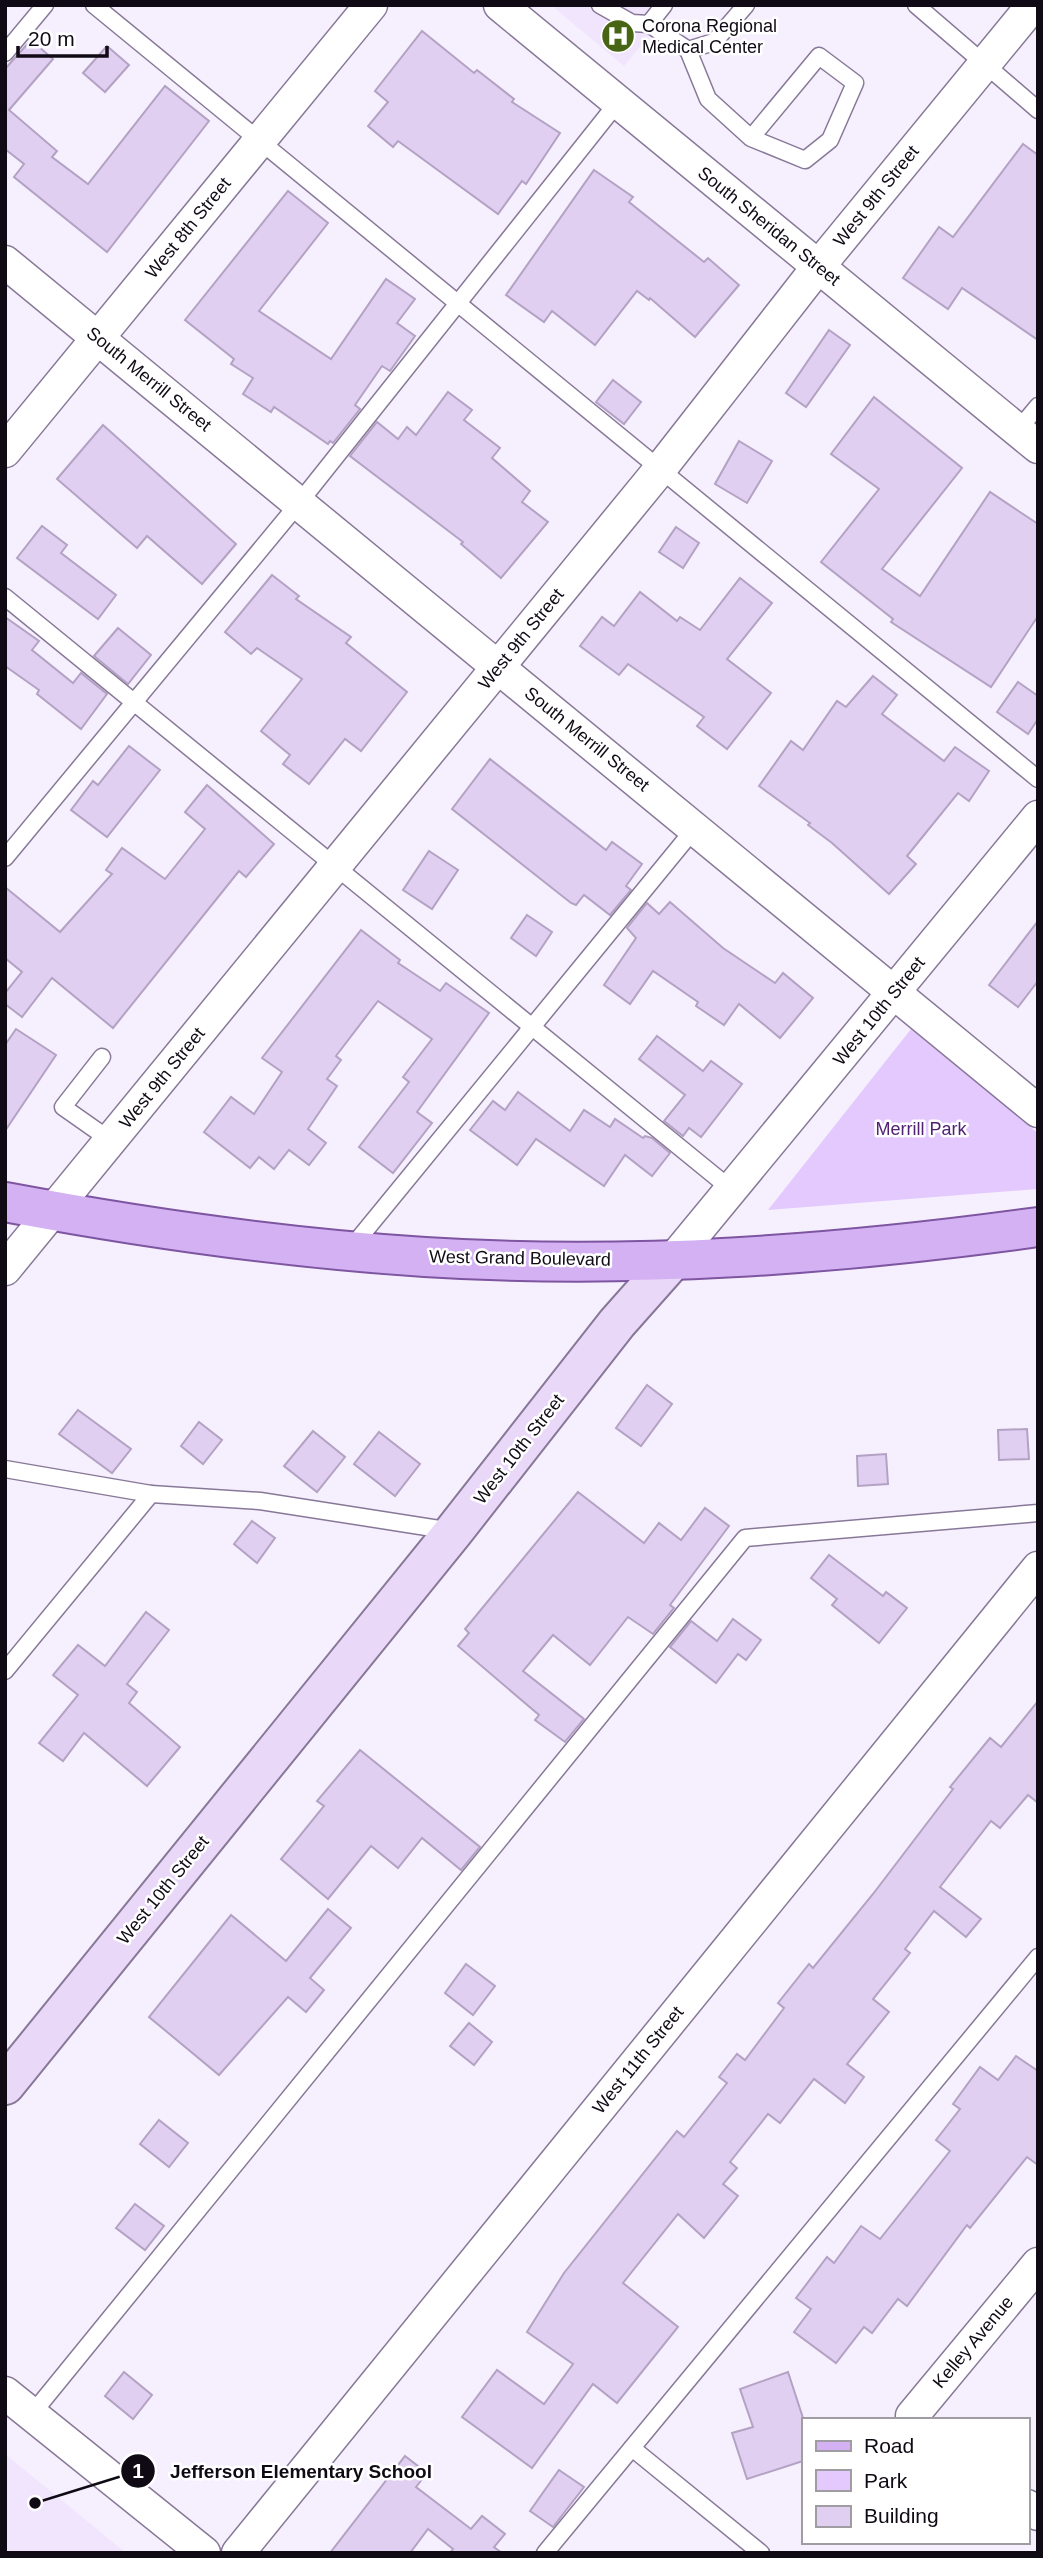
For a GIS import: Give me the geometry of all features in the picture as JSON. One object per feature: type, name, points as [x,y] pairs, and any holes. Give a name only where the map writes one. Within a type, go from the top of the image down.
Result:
[{"type":"main road","name":"West Grand Boulevard","points":[[5,1202],[233,1239],[427,1257],[672,1261],[836,1251],[1038,1227]]},
{"type":"street","name":"West 8th Street","points":[[5,451],[371,5]]},
{"type":"street","name":"South Sheridan Street","points":[[500,5],[1028,439]]},
{"type":"street","name":"West 9th Street","points":[[5,1269],[661,468],[818,267],[1033,5]]},
{"type":"street","name":"South Merrill Street","points":[[5,262],[1038,1111]]},
{"type":"street","name":"West 10th Street","points":[[5,2085],[454,1531],[617,1323],[732,1190],[1038,817]]},
{"type":"street","name":"West 11th Street","points":[[238,2553],[1038,1568]]},
{"type":"street","name":"Kelley Avenue","points":[[914,2418],[912,2416],[1038,2264]]},
{"type":"street","points":[[5,2393],[204,2553]]},
{"type":"lane","points":[[5,54],[45,5]]},
{"type":"lane","points":[[94,5],[1038,779]]},
{"type":"lane","points":[[600,5],[632,23],[649,24],[688,50],[708,100],[751,138],[805,160],[830,140],[855,83],[819,56],[751,138]]},
{"type":"lane","points":[[649,24],[664,5]]},
{"type":"lane","points":[[688,50],[714,42],[746,5]]},
{"type":"lane","points":[[916,5],[1038,110]]},
{"type":"lane","points":[[5,858],[132,701],[299,503],[618,102]]},
{"type":"lane","points":[[1028,439],[1038,407]]},
{"type":"lane","points":[[5,597],[732,1190]]},
{"type":"lane","points":[[349,1250],[695,828]]},
{"type":"lane","points":[[102,1057],[63,1107],[110,1140]]},
{"type":"lane","points":[[5,1469],[151,1494],[260,1501],[454,1531]]},
{"type":"lane","points":[[5,1671],[151,1494]]},
{"type":"lane","points":[[32,2414],[745,1538],[1038,1513]]},
{"type":"lane","points":[[545,2553],[1038,1957]]},
{"type":"lane","points":[[632,2448],[761,2553]]},
{"type":"shaded area","name":"Corona Regional Medical Center","points":[[551,5],[674,5],[624,66]]},
{"type":"shaded area","points":[[5,2454],[126,2553],[5,2553]]},
{"type":"green space","name":"Merrill Park","points":[[911,1029],[1038,1133],[1038,1189],[768,1210]]},
{"type":"building","points":[[422,31],[474,73],[477,70],[514,99],[512,102],[560,133],[526,184],[522,181],[498,214],[398,141],[393,147],[368,126],[388,102],[375,91]]},
{"type":"building","points":[[31,40],[53,59],[9,110],[57,151],[52,157],[88,184],[165,86],[209,121],[107,252],[14,177],[24,164],[5,149],[5,69]]},
{"type":"building","points":[[107,46],[129,65],[105,92],[83,73]]},
{"type":"building","points":[[1023,144],[1038,155],[1038,340],[962,288],[948,309],[903,278],[939,227],[953,237]]},
{"type":"building","points":[[594,170],[633,197],[629,202],[704,262],[708,258],[739,285],[695,337],[650,298],[649,300],[637,291],[595,345],[552,311],[544,322],[506,295]]},
{"type":"building","points":[[288,191],[328,223],[259,311],[331,359],[386,279],[415,299],[397,323],[415,336],[390,371],[382,366],[355,405],[360,409],[333,443],[330,441],[328,444],[274,407],[271,412],[243,394],[253,378],[231,364],[234,359],[185,320]]},
{"type":"building","points":[[829,330],[850,345],[806,407],[786,393]]},
{"type":"building","points":[[613,380],[641,402],[624,424],[596,402]]},
{"type":"building","points":[[448,392],[472,410],[464,420],[500,448],[492,458],[530,491],[522,502],[548,522],[501,578],[461,544],[463,542],[350,456],[377,422],[398,439],[407,427],[416,435]]},
{"type":"building","points":[[874,397],[962,468],[882,569],[920,596],[990,492],[1038,524],[1038,616],[991,687],[891,622],[893,619],[821,562],[879,489],[831,454]]},
{"type":"building","points":[[103,425],[236,544],[202,584],[147,536],[137,548],[57,479]]},
{"type":"building","points":[[739,441],[772,461],[747,503],[715,484]]},
{"type":"building","points":[[42,526],[67,545],[61,553],[116,595],[98,619],[17,558]]},
{"type":"building","points":[[676,527],[699,543],[683,568],[659,552]]},
{"type":"building","points":[[272,575],[299,596],[296,599],[351,637],[346,643],[407,692],[361,751],[345,739],[309,784],[283,764],[290,755],[261,731],[302,679],[257,648],[251,654],[225,632]]},
{"type":"building","points":[[740,578],[772,603],[727,659],[771,693],[727,749],[697,726],[704,717],[628,664],[619,675],[580,646],[602,617],[614,626],[640,592],[677,621],[680,617],[700,630]]},
{"type":"building","points":[[5,617],[39,641],[32,650],[73,683],[81,673],[107,694],[81,729],[37,694],[39,690],[5,666]]},
{"type":"building","points":[[118,628],[151,655],[128,684],[94,656]]},
{"type":"building","points":[[873,676],[897,695],[882,714],[944,761],[955,747],[989,771],[969,801],[958,793],[907,856],[916,864],[889,894],[808,825],[810,823],[759,786],[791,741],[803,750],[837,701],[846,707]]},
{"type":"building","points":[[1018,682],[1038,696],[1038,719],[1028,734],[997,712]]},
{"type":"building","points":[[129,746],[160,770],[107,837],[71,810],[93,781],[98,785]]},
{"type":"building","points":[[490,759],[606,850],[612,842],[642,864],[626,886],[631,890],[610,915],[584,895],[576,905],[571,903],[452,809]]},
{"type":"building","points":[[207,785],[274,844],[246,877],[239,871],[113,1028],[52,978],[22,1017],[5,1004],[5,993],[22,972],[5,958],[5,887],[60,932],[112,874],[106,870],[122,848],[165,879],[205,829],[185,812]]},
{"type":"building","points":[[429,851],[458,870],[432,909],[403,890]]},
{"type":"building","points":[[670,902],[723,948],[775,983],[783,973],[813,998],[780,1038],[739,1004],[724,1025],[696,1006],[698,1002],[653,971],[630,1004],[604,985],[636,938],[627,928],[647,903],[659,914]]},
{"type":"building","points":[[527,915],[552,932],[536,956],[511,938]]},
{"type":"building","points":[[1038,921],[1038,981],[1018,1007],[989,985]]},
{"type":"building","points":[[361,930],[400,960],[398,963],[440,991],[446,983],[489,1013],[417,1112],[432,1123],[393,1173],[359,1147],[409,1082],[403,1077],[432,1039],[378,1001],[336,1056],[341,1060],[327,1079],[337,1086],[308,1129],[326,1143],[309,1165],[289,1150],[274,1169],[259,1157],[250,1168],[204,1132],[231,1097],[254,1114],[282,1072],[262,1058]]},
{"type":"building","points":[[16,1029],[56,1055],[5,1131],[5,1045]]},
{"type":"building","points":[[657,1036],[703,1071],[711,1061],[742,1084],[701,1137],[689,1128],[683,1136],[664,1121],[685,1095],[639,1059]]},
{"type":"building","points":[[518,1092],[570,1131],[584,1110],[610,1127],[615,1119],[643,1138],[652,1138],[670,1153],[652,1176],[625,1155],[604,1186],[536,1139],[517,1165],[470,1130],[493,1101],[505,1110]]},
{"type":"building","points":[[647,1385],[672,1404],[641,1446],[616,1428]]},
{"type":"building","points":[[78,1410],[131,1449],[112,1473],[59,1434]]},
{"type":"building","points":[[199,1422],[222,1440],[203,1464],[181,1446]]},
{"type":"building","points":[[1027,1429],[1029,1459],[999,1460],[998,1430]]},
{"type":"building","points":[[313,1431],[345,1457],[317,1492],[284,1466]]},
{"type":"building","points":[[379,1432],[420,1464],[395,1496],[354,1464]]},
{"type":"building","points":[[886,1454],[888,1484],[858,1486],[857,1456]]},
{"type":"building","points":[[578,1492],[644,1543],[659,1523],[681,1540],[705,1508],[729,1526],[670,1605],[674,1608],[653,1634],[628,1617],[590,1665],[553,1635],[523,1671],[584,1719],[565,1742],[535,1720],[539,1715],[458,1646],[469,1633],[465,1629]]},
{"type":"building","points":[[252,1521],[275,1538],[257,1563],[234,1544]]},
{"type":"building","points":[[829,1555],[883,1596],[886,1592],[907,1608],[879,1643],[832,1605],[837,1599],[811,1578]]},
{"type":"building","points":[[146,1612],[169,1630],[127,1684],[137,1692],[129,1703],[180,1747],[147,1786],[84,1733],[63,1761],[39,1743],[78,1695],[53,1675],[78,1645],[105,1666]]},
{"type":"building","points":[[733,1619],[761,1640],[746,1660],[738,1654],[716,1683],[670,1647],[691,1621],[717,1641]]},
{"type":"building","points":[[1038,1701],[1038,1803],[1028,1795],[1000,1828],[991,1821],[940,1887],[981,1919],[966,1937],[934,1911],[905,1949],[910,1953],[873,1999],[889,2012],[847,2064],[864,2077],[845,2103],[814,2079],[780,2123],[768,2114],[730,2162],[737,2168],[723,2184],[738,2196],[704,2238],[678,2214],[623,2283],[678,2327],[617,2403],[593,2384],[532,2468],[462,2417],[497,2370],[544,2404],[573,2364],[527,2332],[564,2273],[677,2131],[684,2137],[727,2083],[719,2077],[737,2054],[745,2060],[784,2008],[778,2003],[809,1964],[813,1968],[873,1894],[953,1789],[950,1787],[990,1738],[1001,1747]]},
{"type":"building","points":[[360,1750],[480,1847],[461,1870],[422,1838],[398,1868],[371,1846],[328,1899],[281,1859],[324,1806],[317,1801]]},
{"type":"building","points":[[328,1909],[351,1928],[310,1978],[324,1990],[306,2012],[288,1997],[219,2075],[149,2017],[231,1915],[286,1961]]},
{"type":"building","points":[[466,1964],[495,1986],[473,2015],[445,1993]]},
{"type":"building","points":[[469,2023],[492,2042],[474,2065],[450,2046]]},
{"type":"building","points":[[1016,2056],[1038,2071],[1038,2165],[1027,2157],[970,2228],[967,2225],[907,2306],[898,2299],[872,2333],[864,2327],[836,2363],[794,2332],[811,2309],[796,2298],[827,2257],[834,2263],[861,2226],[880,2239],[950,2151],[936,2140],[960,2109],[953,2104],[980,2067],[998,2080]]},
{"type":"building","points":[[159,2120],[188,2143],[169,2167],[140,2144]]},
{"type":"building","points":[[135,2204],[164,2226],[145,2250],[116,2228]]},
{"type":"building","points":[[124,2372],[152,2395],[133,2419],[105,2396]]},
{"type":"building","points":[[788,2372],[803,2418],[802,2461],[747,2479],[732,2433],[753,2427],[740,2389]]},
{"type":"building","points":[[405,2456],[427,2473],[416,2487],[471,2529],[482,2516],[505,2534],[494,2547],[502,2553],[450,2553],[453,2549],[428,2529],[410,2553],[330,2553]]},
{"type":"building","points":[[559,2470],[584,2487],[553,2527],[530,2511]]},
{"type":"place","name":"Corona Regional Medical Center","points":[[618,36]]},
{"type":"place","name":"Jefferson Elementary School","points":[[35,2503]]}]
